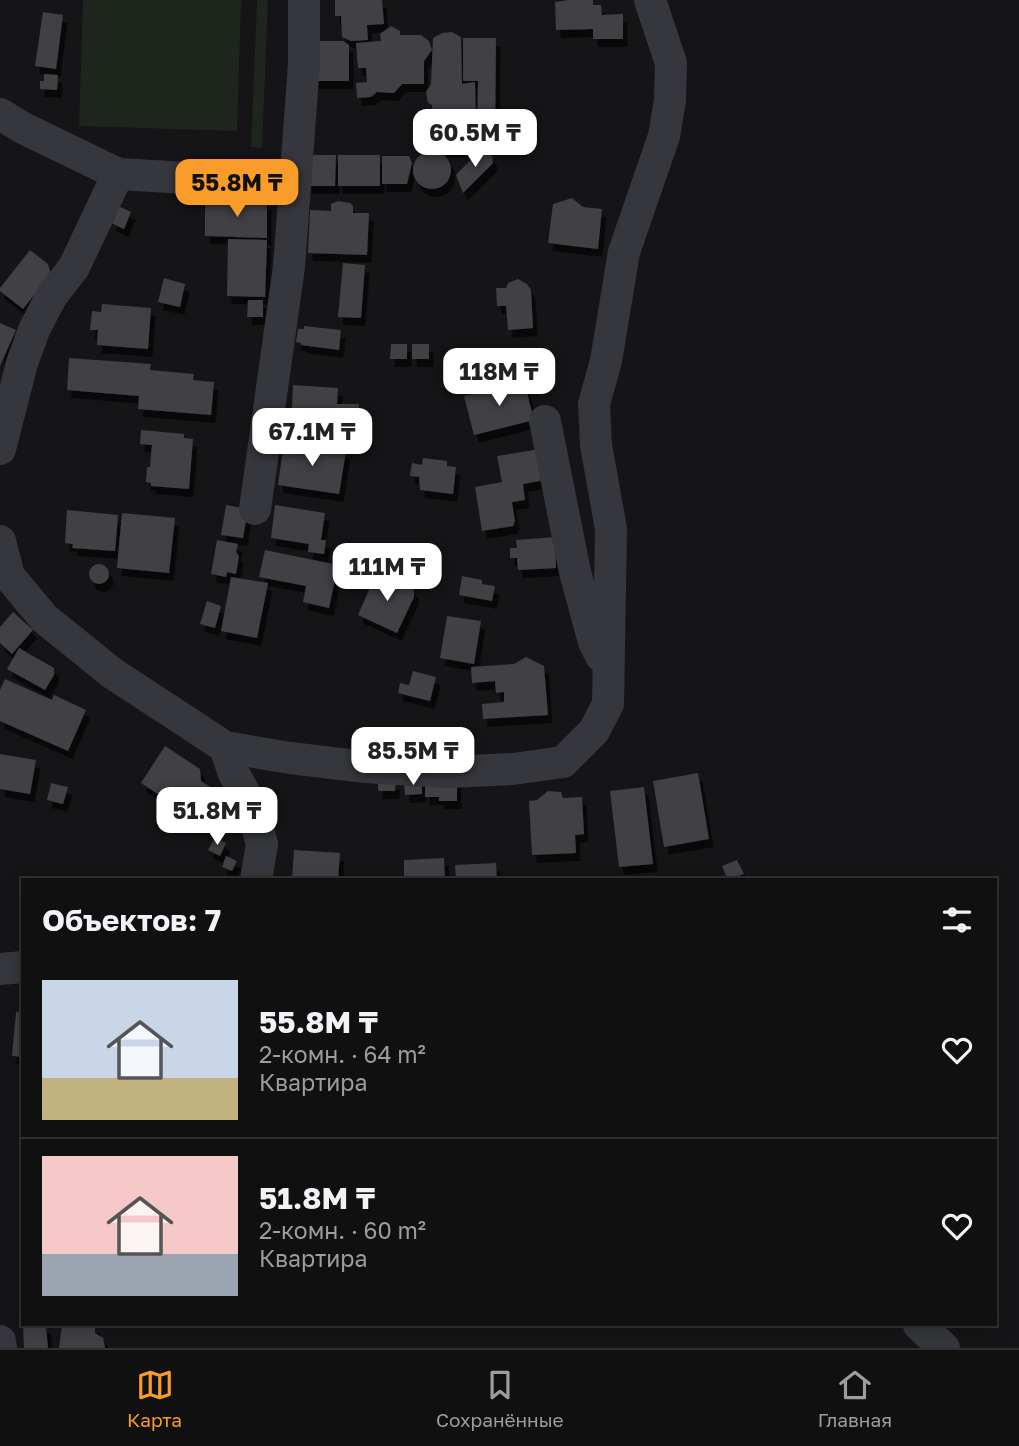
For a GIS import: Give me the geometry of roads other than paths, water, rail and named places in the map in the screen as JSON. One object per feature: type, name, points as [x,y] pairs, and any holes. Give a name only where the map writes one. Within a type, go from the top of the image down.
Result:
[{"type":"street","points":[[255,509],[289,267],[304,64],[304,0]]},
{"type":"street","points":[[635,0],[669,57]]},
{"type":"street","points":[[0,541],[9,576],[44,618],[112,673],[225,747],[365,767],[449,772],[513,769],[563,762],[594,730],[608,705],[611,529],[596,445],[594,404],[606,361],[624,252],[664,136],[670,100],[671,63],[650,0]]},
{"type":"street","points":[[0,114],[118,174],[239,181],[296,179]]},
{"type":"street","points":[[0,449],[22,363],[34,330],[51,297],[74,267],[118,174]]},
{"type":"street","points":[[545,421],[575,572],[594,642],[610,681]]},
{"type":"street","points":[[225,747],[234,774],[250,803],[262,844],[256,878]]},
{"type":"street","points":[[0,970],[21,967]]},
{"type":"street","points":[[920,1326],[944,1348]]},
{"type":"street","points":[[0,1341],[1,1348]]}]
